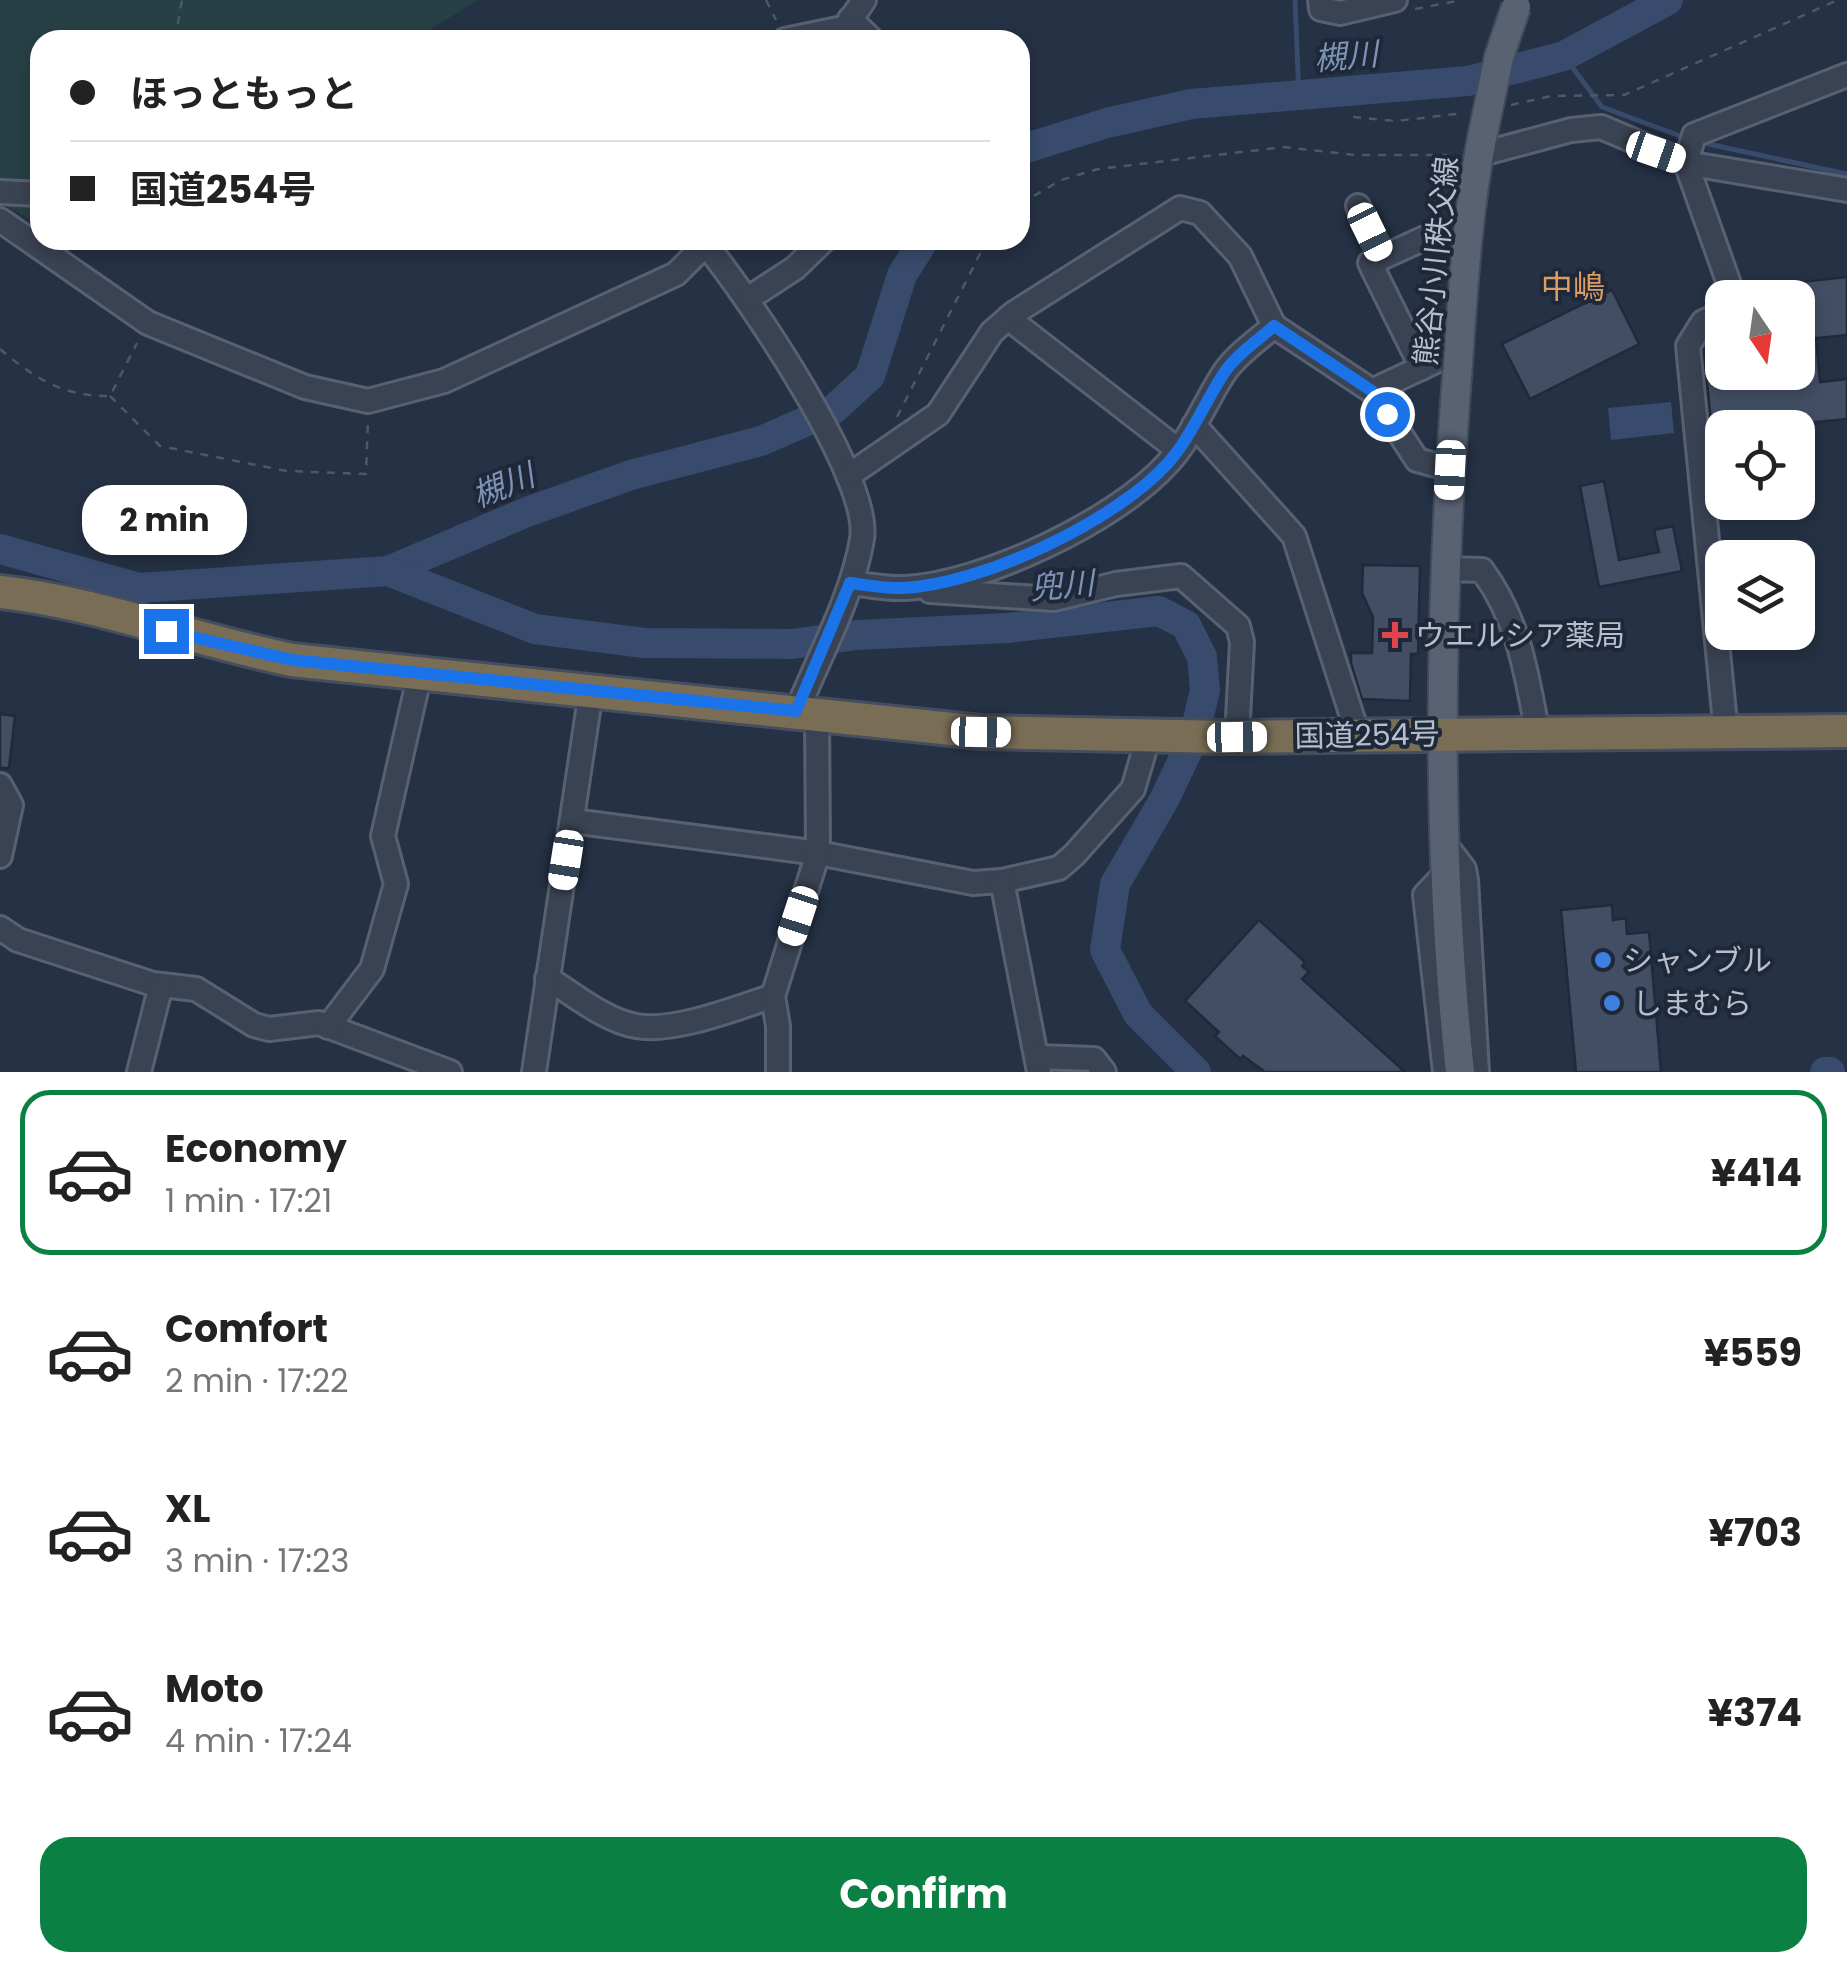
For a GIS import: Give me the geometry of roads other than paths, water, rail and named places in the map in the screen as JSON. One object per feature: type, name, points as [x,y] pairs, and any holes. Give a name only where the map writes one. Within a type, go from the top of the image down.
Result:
[{"type":"highway","name":"国道254号","points":[[0,592],[91,608],[204,642],[274,656],[981,732],[1232,737],[1847,731]]},
{"type":"main road","name":"熊谷小川秩父線","points":[[1460,1072],[1445,874],[1442,734],[1450,470],[1478,135],[1517,3]]},
{"type":"street","points":[[843,29],[864,0]]},
{"type":"street","points":[[1320,0],[1321,9],[1340,14],[1388,2]]},
{"type":"street","points":[[1728,280],[1686,163],[1694,135],[1847,75]]},
{"type":"street","points":[[1478,135],[1601,127],[1686,163],[1847,190]]},
{"type":"street","points":[[0,192],[30,194]]},
{"type":"street","points":[[1358,206],[1382,257]]},
{"type":"street","points":[[847,473],[938,414],[978,351],[1008,318],[1180,208],[1200,213],[1240,256],[1274,326],[1372,391],[1416,460],[1450,470]]},
{"type":"street","points":[[0,220],[30,241]]},
{"type":"street","points":[[1422,368],[1370,263],[1426,238]]},
{"type":"street","points":[[43,250],[148,323],[305,387],[368,401],[444,381],[676,274],[701,250]]},
{"type":"street","points":[[713,250],[749,298],[847,473],[862,524],[848,588],[818,658],[807,712],[818,854],[772,996],[778,1026],[778,1072]]},
{"type":"street","points":[[749,298],[795,268],[814,250]]},
{"type":"street","points":[[1008,318],[1178,450]]},
{"type":"street","points":[[1705,321],[1688,346],[1726,733]]},
{"type":"street","points":[[901,589],[936,584],[1059,540],[1134,494],[1178,450],[1226,369],[1274,326]]},
{"type":"street","points":[[1372,391],[1459,350]]},
{"type":"street","points":[[1194,426],[1294,536],[1358,734]]},
{"type":"street","points":[[1446,568],[1482,570],[1498,591],[1520,637],[1538,735]]},
{"type":"street","points":[[848,588],[1054,600],[1116,584],[1181,576],[1238,626],[1242,642],[1232,737]]},
{"type":"street","points":[[328,1026],[372,970],[396,884],[383,836],[420,673]]},
{"type":"street","points":[[534,1072],[591,690]]},
{"type":"street","points":[[572,820],[818,854],[974,882],[1002,881],[1059,868],[1074,855],[1133,789],[1152,735]]},
{"type":"street","points":[[0,785],[11,805],[0,856]]},
{"type":"street","points":[[1444,843],[1464,869],[1466,880],[1477,1072]]},
{"type":"street","points":[[1445,874],[1425,895],[1445,1072]]},
{"type":"street","points":[[1002,881],[1038,1065],[1094,1059],[1104,1072]]},
{"type":"street","points":[[0,928],[18,940],[161,985],[196,989],[254,1025],[269,1029],[304,1022],[328,1026],[450,1072]]},
{"type":"street","points":[[547,978],[611,1018],[639,1027],[714,1016],[772,996]]},
{"type":"street","points":[[139,1072],[161,985]]},
{"type":"water","points":[[1671,402],[1674,433],[1611,440],[1608,408]]},
{"type":"waterway","points":[[1295,0],[1299,98]]},
{"type":"waterway","name":"槻川","points":[[1030,147],[1107,123],[1191,104],[1468,81],[1564,56],[1668,0]]},
{"type":"waterway","points":[[1564,56],[1602,107],[1688,139]]},
{"type":"waterway","points":[[1699,142],[1847,174]]},
{"type":"waterway","name":"槻川","points":[[0,549],[139,588],[388,571],[527,512],[631,475],[761,441],[834,409],[870,376],[902,275],[918,250]]},
{"type":"waterway","name":"兜川","points":[[388,571],[535,629],[644,643],[792,644],[857,635],[1007,628],[1159,611],[1186,625],[1202,657],[1205,690],[1194,737],[1164,800],[1115,884],[1105,950],[1138,1014],[1196,1072]]},
{"type":"waterway","name":"兜川","points":[[1825,1072],[1830,1072]]},
{"type":"place","name":"ウエルシア薬局","points":[[1395,635]]},
{"type":"place","name":"シャンブル","points":[[1603,960]]},
{"type":"place","name":"しまむら","points":[[1612,1003]]},
{"type":"district","name":"中嶋","points":[[1573,286]]}]
